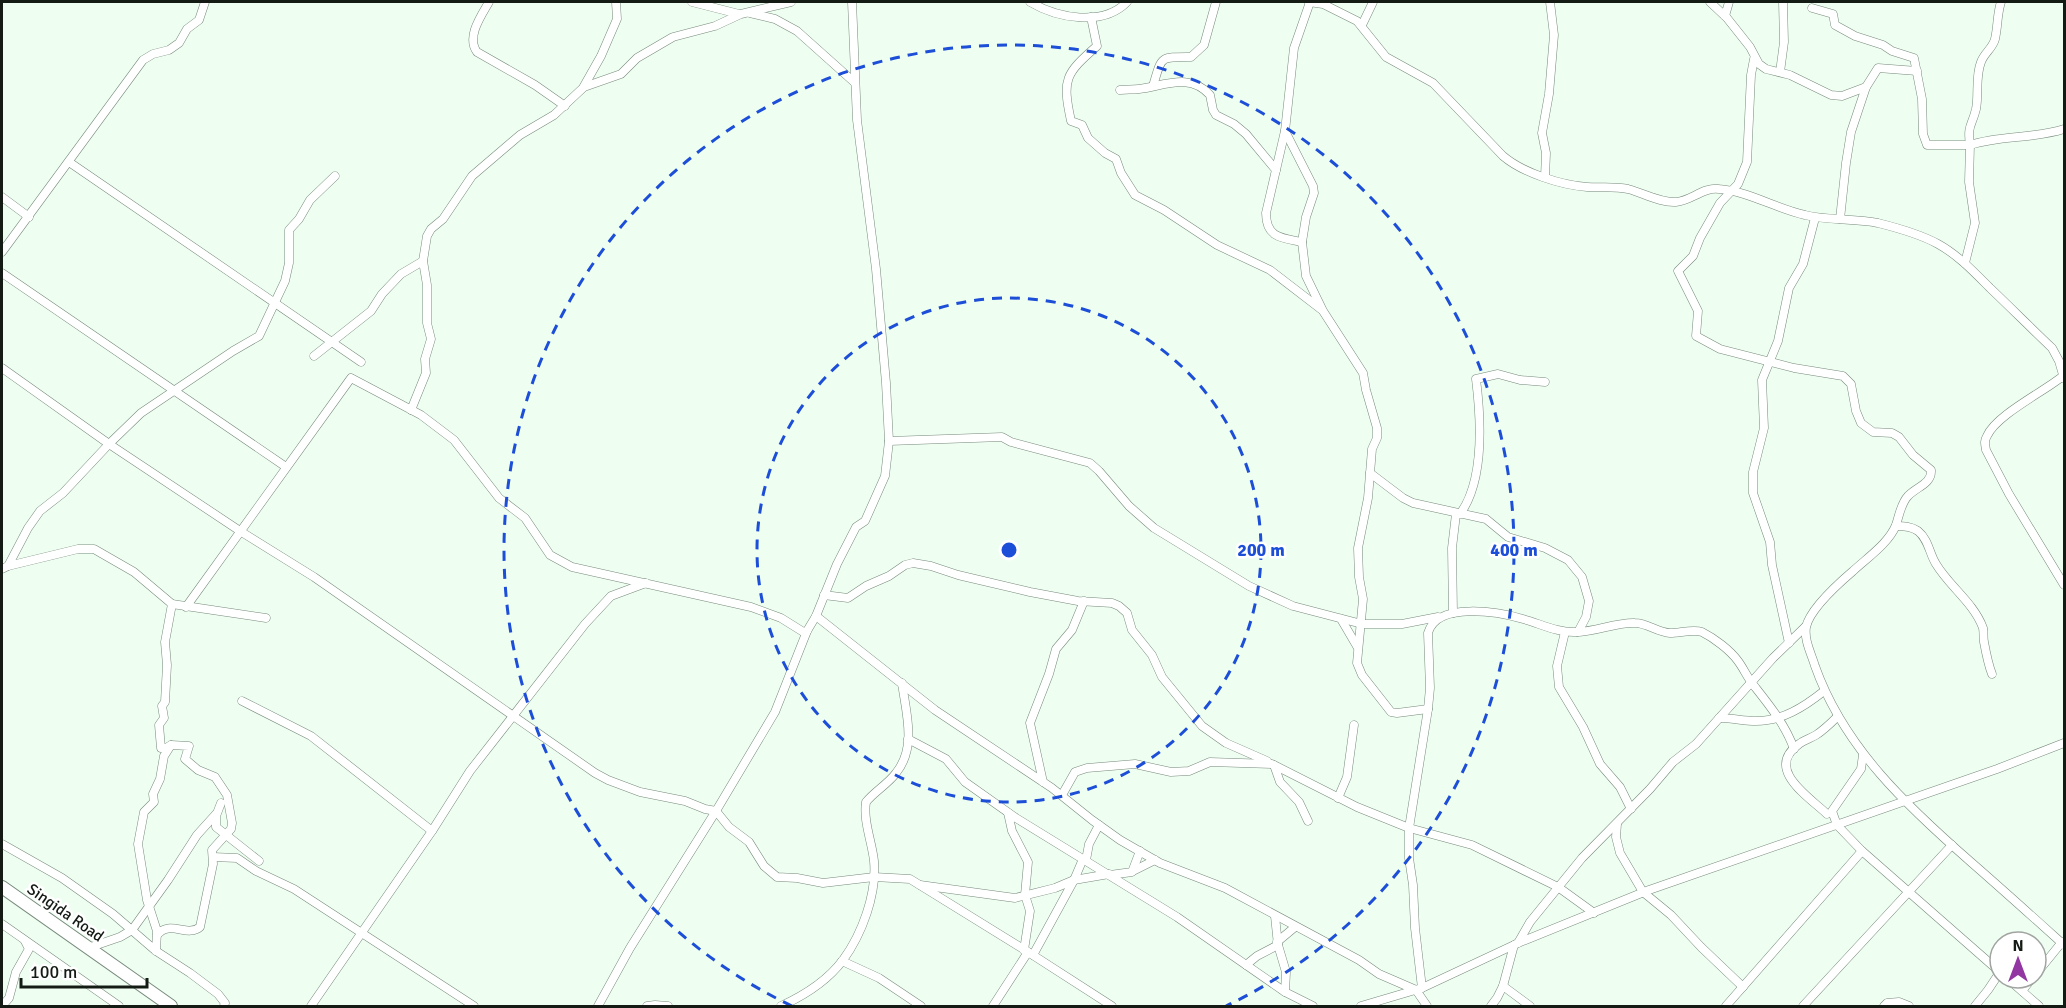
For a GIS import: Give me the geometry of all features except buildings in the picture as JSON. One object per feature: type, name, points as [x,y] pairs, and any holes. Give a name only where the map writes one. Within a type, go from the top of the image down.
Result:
[{"type":"highway","name":"Singida Road","points":[[2,887],[171,1006]]},
{"type":"street","points":[[2,252],[30,217],[143,60],[153,54],[170,50],[179,43],[187,29],[199,20],[205,2]]},
{"type":"street","points":[[489,2],[472,37],[472,45],[477,52],[525,79],[565,106]]},
{"type":"street","points":[[411,410],[426,374],[425,360],[431,339],[427,323],[427,285],[423,261],[428,232],[443,219],[472,176],[520,135],[554,115],[584,87],[593,73],[617,19],[616,2]]},
{"type":"street","points":[[692,2],[774,19],[797,31],[854,82]]},
{"type":"street","points":[[584,87],[621,74],[638,58],[673,37],[715,26],[744,13],[791,2]]},
{"type":"street","points":[[598,1006],[630,948],[775,712],[807,631],[856,527],[865,521],[885,476],[889,441],[876,269],[863,177],[854,82],[852,2]]},
{"type":"street","points":[[1030,2],[1043,9],[1066,15],[1091,17],[1111,13],[1127,2]]},
{"type":"street","points":[[1153,86],[1160,62],[1166,57],[1191,57],[1204,45],[1216,2]]},
{"type":"street","points":[[1302,242],[1279,237],[1271,232],[1266,222],[1266,213],[1286,131],[1294,48],[1309,2],[1323,4],[1342,12],[1362,25],[1386,57],[1433,84],[1503,156],[1519,167],[1581,187],[1629,189],[1670,202],[1682,201],[1709,189],[1731,191],[1815,218],[1865,221],[1912,233],[1938,244],[1965,263],[2052,348],[2063,372],[1996,425],[1987,433],[1984,442],[2009,495],[2064,585]]},
{"type":"street","points":[[1362,25],[1373,2]]},
{"type":"street","points":[[1545,177],[1546,153],[1542,134],[1549,94],[1554,35],[1550,2]]},
{"type":"street","points":[[1710,2],[1725,16],[1750,47],[1754,58],[1766,69],[1790,75],[1831,95],[1842,96],[1866,87]]},
{"type":"street","points":[[1725,16],[1729,2]]},
{"type":"street","points":[[1780,72],[1784,42],[1783,2]]},
{"type":"street","points":[[1965,263],[1975,223],[1969,182],[1968,131],[1976,109],[1981,62],[1996,37],[1996,17],[2001,2]]},
{"type":"street","points":[[1812,8],[1833,14],[1835,25],[1843,30],[1914,58],[1922,99],[1923,134],[1927,145],[1970,145],[1987,139],[2033,136],[2064,129]]},
{"type":"street","points":[[1091,17],[1097,46],[1076,64],[1068,76],[1067,101],[1071,121],[1082,125],[1089,138],[1105,153],[1116,159],[1121,173],[1135,195],[1217,245],[1270,270],[1323,311]]},
{"type":"street","points":[[1491,1006],[1503,986],[1516,944],[1530,922],[1582,858],[1617,824],[1673,762],[1696,744],[1751,682],[1806,626],[1837,585],[1875,551],[1896,526],[1907,496],[1931,475],[1930,468],[1913,455],[1899,436],[1892,433],[1873,432],[1861,423],[1857,416],[1851,384],[1844,376],[1769,362],[1720,349],[1696,336],[1698,311],[1678,271],[1693,256],[1700,238],[1720,203],[1738,184],[1747,162],[1751,75],[1754,58]]},
{"type":"street","points":[[1840,219],[1845,163],[1851,132],[1866,87],[1878,68],[1917,70]]},
{"type":"street","points":[[1120,90],[1181,81],[1197,85],[1210,95],[1216,115],[1246,134],[1276,170]]},
{"type":"street","points":[[1286,131],[1313,186],[1314,193],[1306,217],[1302,242],[1306,276],[1323,311],[1363,373],[1377,428],[1377,438],[1372,449],[1368,498],[1358,548],[1359,577],[1363,599],[1357,663],[1362,675],[1391,712],[1428,709]]},
{"type":"street","points":[[69,162],[361,362]]},
{"type":"street","points":[[5,568],[40,511],[63,493],[141,413],[233,351],[256,339],[276,302],[287,273],[289,230],[301,217],[309,200],[335,176]]},
{"type":"street","points":[[2,197],[30,217]]},
{"type":"street","points":[[1789,643],[1772,565],[1770,542],[1753,493],[1753,472],[1764,428],[1762,380],[1778,341],[1789,288],[1803,264],[1815,218]]},
{"type":"street","points":[[314,356],[371,311],[382,294],[401,274],[423,261]]},
{"type":"street","points":[[2,273],[286,467]]},
{"type":"street","points":[[2,368],[109,444],[314,577],[608,780],[640,792],[680,799],[716,811],[729,827],[749,842],[764,866],[777,877],[823,883],[874,877],[910,879],[1112,1006]]},
{"type":"street","points":[[1453,613],[1452,548],[1458,514],[1468,504],[1476,477],[1479,435],[1476,379],[1498,374],[1520,380],[1545,382]]},
{"type":"street","points":[[186,607],[351,378],[411,410],[454,440],[499,498],[525,518],[550,555],[572,567],[751,607],[781,618],[805,633],[807,631]]},
{"type":"street","points":[[889,441],[1002,437],[1011,442],[1090,463],[1129,507],[1154,528],[1249,586],[1293,606],[1362,624],[1394,625],[1453,613],[1470,612],[1521,618],[1565,632],[1631,623],[1639,623],[1665,632],[1699,631],[1713,639],[1737,660],[1778,718],[1794,749]]},
{"type":"street","points":[[1370,473],[1413,503],[1486,519],[1508,537],[1563,556],[1582,577],[1589,601],[1586,616],[1578,632]]},
{"type":"street","points":[[1896,526],[1904,526],[1919,532],[1930,547],[1934,561],[1940,570],[1954,585],[1978,620],[1983,628],[1986,655],[1992,674]]},
{"type":"street","points":[[5,568],[78,549],[94,549],[134,572],[172,603],[266,618]]},
{"type":"street","points":[[824,595],[848,598],[866,585],[913,563],[1024,590],[1084,601],[1105,601],[1119,606],[1127,613],[1132,630],[1152,655],[1162,677],[1202,726],[1226,743],[1273,764],[1338,798],[1409,828],[1472,845],[1558,887],[1594,913]]},
{"type":"street","points":[[311,1006],[363,933],[470,771],[585,624],[611,596],[647,583]]},
{"type":"street","points":[[1043,782],[1030,723],[1056,649],[1072,630],[1084,601]]},
{"type":"street","points":[[157,935],[166,928],[191,931],[200,927],[213,864],[212,850],[231,829],[232,823],[227,795],[215,777],[198,771],[185,759],[189,746],[171,745],[161,748],[159,724],[164,718],[162,706],[165,702],[167,665],[165,642],[172,603]]},
{"type":"street","points":[[816,615],[934,710],[1062,795],[1099,825],[1155,860],[1225,888],[1359,960],[1379,974],[1420,992],[1427,1006]]},
{"type":"street","points":[[1419,1006],[1409,828],[1428,709],[1430,688],[1428,633],[1430,626],[1439,617]]},
{"type":"street","points":[[1341,619],[1358,648]]},
{"type":"street","points":[[1806,626],[1805,638],[1824,692],[1863,755],[1904,801],[2063,943],[2048,960]]},
{"type":"street","points":[[1565,632],[1557,666],[1559,687],[1583,727],[1600,764],[1620,787],[1631,809]]},
{"type":"street","points":[[781,1006],[806,992],[842,961],[863,922],[874,877],[871,840],[865,813],[866,802],[896,774],[907,753],[908,739],[902,683]]},
{"type":"street","points":[[1719,718],[1755,721],[1778,718],[1824,692]]},
{"type":"street","points":[[242,701],[311,736],[432,831]]},
{"type":"street","points":[[1827,814],[1792,783],[1788,775],[1787,760],[1799,744],[1819,734],[1838,716]]},
{"type":"street","points":[[1338,798],[1347,777],[1354,724]]},
{"type":"street","points":[[908,739],[946,759],[965,782],[1008,813],[1109,875],[1285,992],[1313,1006]]},
{"type":"street","points":[[1361,1006],[1420,992],[1516,944],[1644,892],[1997,769],[2064,743]]},
{"type":"street","points":[[156,951],[157,935],[139,852],[139,833],[144,812],[154,802],[153,794],[160,779],[164,756],[171,745]]},
{"type":"street","points":[[1863,755],[1861,769],[1832,811],[1837,825],[1862,851],[1988,961]]},
{"type":"street","points":[[1062,795],[1075,772],[1087,768],[1139,764],[1171,772],[1189,771],[1210,762],[1273,764]]},
{"type":"street","points":[[1273,764],[1280,782],[1299,802],[1308,821]]},
{"type":"street","points":[[88,948],[120,937],[132,930],[150,907],[197,835],[216,814],[221,803]]},
{"type":"street","points":[[1008,813],[1012,831],[1028,862],[1025,895],[1030,911],[1029,952]]},
{"type":"street","points":[[216,814],[216,827],[258,861]]},
{"type":"street","points":[[1617,824],[1616,837],[1620,853],[1644,892],[1671,915],[1701,948],[1743,987]]},
{"type":"street","points":[[993,1006],[1074,880],[1099,825]]},
{"type":"street","points":[[2,844],[62,878],[113,914],[156,951],[218,994],[225,1003],[224,1006]]},
{"type":"street","points":[[1803,1006],[1952,845]]},
{"type":"street","points":[[1133,871],[1140,851]]},
{"type":"street","points":[[1726,1006],[1862,851]]},
{"type":"street","points":[[213,857],[231,857],[241,860],[256,871],[294,889],[474,1006]]},
{"type":"street","points":[[919,885],[942,886],[1002,897],[1025,895],[1055,888],[1074,880],[1129,874],[1155,860]]},
{"type":"street","points":[[1275,916],[1277,944],[1286,972],[1285,992]]},
{"type":"street","points":[[2,924],[119,1006]]},
{"type":"street","points":[[1246,965],[1277,944],[1295,927]]},
{"type":"street","points":[[2,1006],[9,998],[16,972],[29,950],[24,940]]},
{"type":"street","points":[[842,961],[886,982],[921,1006]]},
{"type":"street","points":[[1503,986],[1530,1006]]},
{"type":"street","points":[[1975,1006],[1988,988]]},
{"type":"street","points":[[2022,991],[2039,1006]]},
{"type":"street","points":[[1884,1006],[1887,1002],[1909,1006]]},
{"type":"street","points":[[647,1006],[668,1006]]}]
